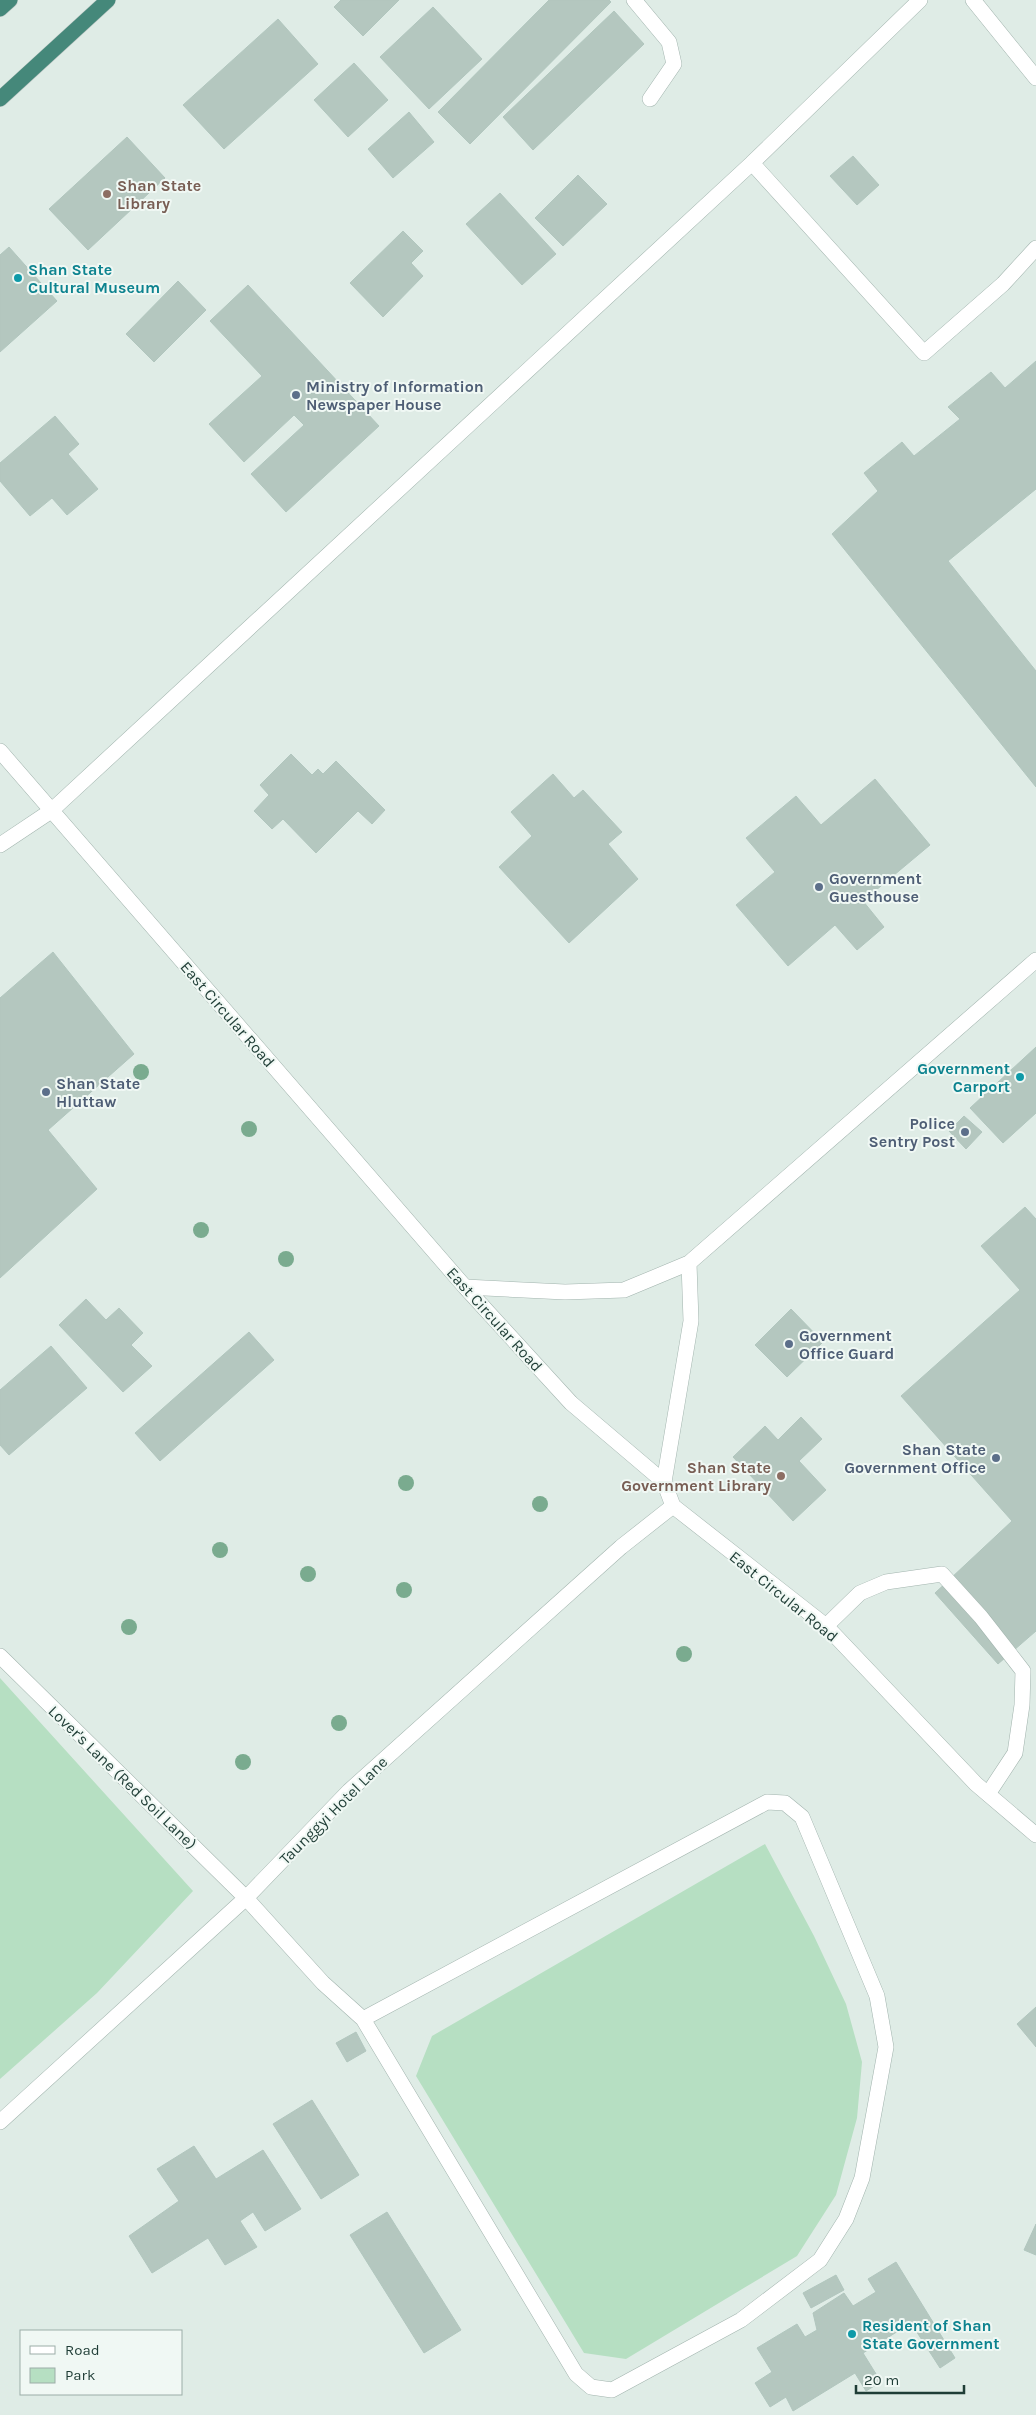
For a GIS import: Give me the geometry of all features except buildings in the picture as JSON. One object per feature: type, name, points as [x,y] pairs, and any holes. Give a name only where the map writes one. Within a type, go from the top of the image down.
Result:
[{"type":"highway","points":[[0,9],[10,0]]},
{"type":"highway","points":[[0,99],[108,0]]},
{"type":"street","points":[[634,0],[669,42],[674,64],[650,99]]},
{"type":"street","points":[[0,845],[51,811],[752,164],[920,0]]},
{"type":"street","points":[[973,0],[1036,78]]},
{"type":"street","points":[[752,164],[924,353],[990,296],[1036,248]]},
{"type":"street","name":"East Circular Road","points":[[0,751],[465,1287],[571,1403],[664,1482]]},
{"type":"street","points":[[465,1287],[565,1292],[624,1290],[689,1263],[1036,960]]},
{"type":"street","points":[[672,1506],[664,1482],[691,1321],[689,1263]]},
{"type":"street","name":"East Circular Road","points":[[672,1506],[826,1626],[976,1784],[1036,1836]]},
{"type":"street","name":"Taunggyi Hotel Lane","points":[[0,2122],[246,1898],[349,1791],[621,1547],[672,1506]]},
{"type":"street","points":[[826,1626],[860,1593],[886,1582],[942,1574],[981,1617],[1023,1671],[1022,1704],[1015,1753],[988,1794]]},
{"type":"street","name":"Lover's Lane (Red Soil Lane)","points":[[0,1656],[246,1898],[323,1983],[363,2019],[576,2374],[591,2386],[612,2390],[652,2371],[741,2320],[820,2260],[846,2220],[862,2178],[886,2047],[876,1996],[802,1817],[785,1803],[767,1802],[363,2019]]},
{"type":"green space","points":[[0,1678],[193,1891],[97,1993],[0,2079]]},
{"type":"green space","points":[[765,1844],[814,1936],[846,2004],[862,2062],[857,2118],[836,2195],[797,2256],[626,2359],[584,2353],[416,2076],[432,2036]]},
{"type":"place","name":"Shan State Library","points":[[107,194]]},
{"type":"place","name":"Shan State Cultural Museum","points":[[18,278]]},
{"type":"place","name":"Ministry of Information Newspaper House","points":[[296,395]]},
{"type":"place","name":"Government Guesthouse","points":[[819,887]]},
{"type":"place","name":"Government Carport","points":[[1020,1077]]},
{"type":"place","name":"Shan State Hluttaw","points":[[46,1092]]},
{"type":"place","name":"Police Sentry Post","points":[[965,1132]]},
{"type":"place","name":"Government Office Guard","points":[[789,1344]]},
{"type":"place","name":"Shan State Government Office","points":[[996,1458]]},
{"type":"place","name":"Shan State Government Library","points":[[781,1476]]},
{"type":"place","name":"Resident of Shan State Government","points":[[852,2334]]}]
